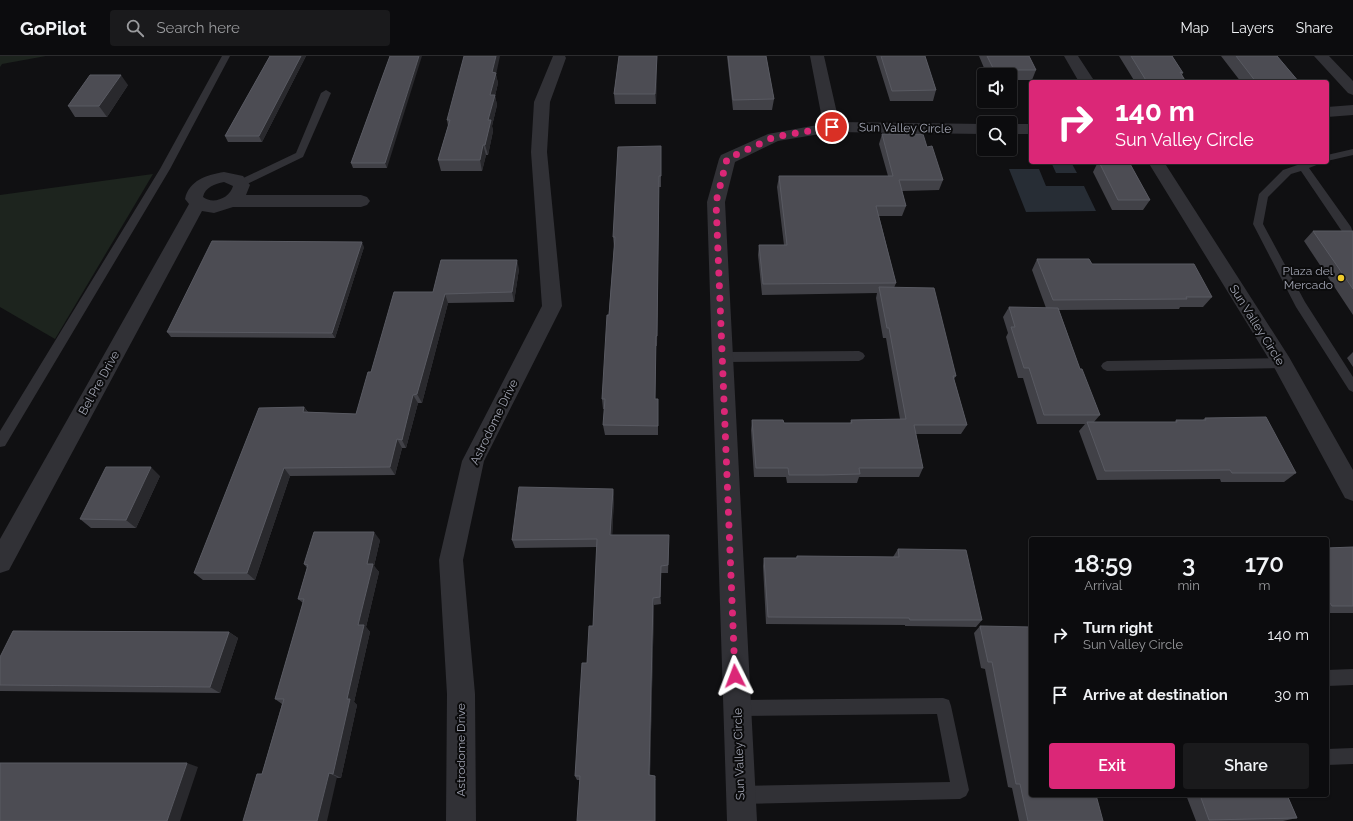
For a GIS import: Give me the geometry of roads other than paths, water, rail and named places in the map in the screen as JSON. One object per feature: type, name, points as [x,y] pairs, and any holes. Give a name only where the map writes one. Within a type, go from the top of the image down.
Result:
[{"type":"street","points":[[817,56],[832,127]]},
{"type":"street","points":[[1071,56],[1086,80]]},
{"type":"street","points":[[1321,56],[1353,90]]},
{"type":"street","name":"Astrodome Drive","points":[[462,821],[461,694],[451,560],[473,462],[552,306],[539,152],[542,102],[559,58]]},
{"type":"street","points":[[1329,112],[1353,110]]},
{"type":"street","name":"Sun Valley Circle","points":[[742,821],[721,357],[716,202],[727,159],[774,137],[832,127],[977,129]]},
{"type":"street","points":[[1017,129],[1029,129]]},
{"type":"street","name":"Sun Valley Circle","points":[[1157,164],[1282,363],[1353,492]]},
{"type":"street","name":"Bel Pre Drive","points":[[0,562],[198,203],[194,199],[194,193],[206,182],[224,177],[232,177],[239,180],[241,183]]},
{"type":"street","points":[[232,201],[242,190],[241,183]]},
{"type":"street","points":[[198,203],[204,206],[213,206],[232,201],[361,201]]},
{"type":"lane","points":[[0,442],[165,170],[226,56]]},
{"type":"lane","points":[[241,183],[300,155],[326,93]]},
{"type":"lane","points":[[1329,158],[1353,152]]},
{"type":"lane","points":[[1311,164],[1287,172],[1263,196],[1258,224],[1300,304],[1353,387]]},
{"type":"lane","points":[[1303,167],[1347,230]]},
{"type":"lane","points":[[721,357],[859,356]]},
{"type":"lane","points":[[1107,366],[1282,363]]},
{"type":"lane","points":[[1329,678],[1353,676]]},
{"type":"lane","points":[[737,708],[943,706],[960,790],[740,795]]},
{"type":"lane","points":[[1329,757],[1353,756]]},
{"type":"place","name":"Plaza del Mercado","points":[[1341,278]]}]
